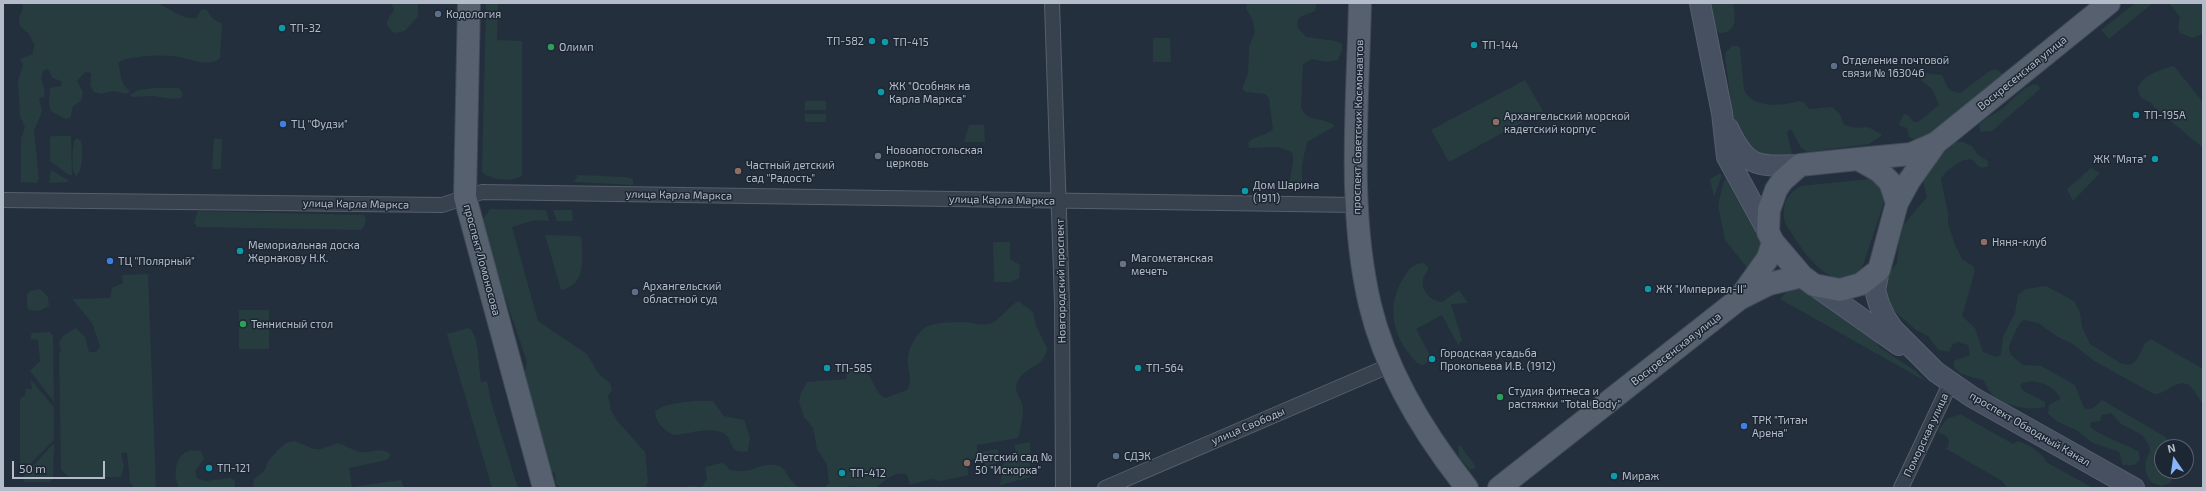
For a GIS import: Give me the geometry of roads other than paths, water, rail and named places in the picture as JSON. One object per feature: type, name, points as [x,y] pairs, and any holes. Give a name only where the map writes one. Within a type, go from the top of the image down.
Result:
[{"type":"main road","name":"проспект Ломоносова","points":[[469,3],[465,198],[544,488]]},
{"type":"main road","name":"проспект Советских Космонавтов","points":[[1360,3],[1356,205],[1365,284],[1370,306],[1390,365],[1424,426],[1467,488]]},
{"type":"main road","points":[[1700,3],[1722,113],[1728,161],[1771,237],[1808,281],[1840,290],[1851,288],[1869,279],[1879,270],[1897,202],[1890,182],[1879,172],[1858,159],[1800,165],[1771,166],[1750,160],[1738,148],[1722,113]]},
{"type":"main road","name":"Воскресенская улица","points":[[1858,159],[1911,154],[1936,143],[2109,3]]},
{"type":"main road","name":"Воскресенская улица","points":[[1897,202],[1909,181],[1936,143]]},
{"type":"main road","points":[[1771,237],[1769,210],[1776,190],[1782,181],[1800,165]]},
{"type":"main road","name":"Воскресенская улица","points":[[1739,299],[1768,258],[1771,237]]},
{"type":"main road","name":"проспект Обводный Канал","points":[[1879,270],[1875,290],[1878,304],[1893,329],[1930,366]]},
{"type":"main road","name":"Воскресенская улица","points":[[1499,488],[1739,299],[1756,288],[1808,281]]},
{"type":"main road","name":"проспект Обводный Канал","points":[[1808,281],[1972,397],[2134,488]]},
{"type":"street","name":"Новгородский проспект","points":[[1052,3],[1059,201],[1063,396],[1063,488]]},
{"type":"street","name":"улица Карла Маркса","points":[[3,200],[442,205],[482,192],[1356,205]]},
{"type":"street","name":"улица Свободы","points":[[1105,488],[1390,365]]},
{"type":"street","name":"Поморская улица","points":[[1901,488],[1951,382]]},
{"type":"place","name":"Кодология","points":[[438,14]]},
{"type":"place","name":"ТП-32","points":[[282,28]]},
{"type":"place","name":"ТП-582","points":[[872,41]]},
{"type":"place","name":"ТП-415","points":[[885,42]]},
{"type":"place","name":"ТП-144","points":[[1474,45]]},
{"type":"place","name":"Олимп","points":[[551,47]]},
{"type":"place","name":"Отделение почтовой связи № 163046","points":[[1834,66]]},
{"type":"place","name":"ЖК \"Особняк на Карла Маркса\"","points":[[881,92]]},
{"type":"place","name":"ТП-195А","points":[[2136,115]]},
{"type":"place","name":"Архангельский морской кадетский корпус","points":[[1496,122]]},
{"type":"place","name":"ТЦ \"Фудзи\"","points":[[283,124]]},
{"type":"place","name":"Новоапостольская церковь","points":[[878,156]]},
{"type":"place","name":"ЖК \"Мята\"","points":[[2155,159]]},
{"type":"place","name":"Частный детский сад \"Радость\"","points":[[738,171]]},
{"type":"place","name":"Дом Шарина (1911)","points":[[1245,191]]},
{"type":"place","name":"Няня-клуб","points":[[1984,242]]},
{"type":"place","name":"Мемориальная доска Жернакову Н.К.","points":[[240,251]]},
{"type":"place","name":"ТЦ \"Полярный\"","points":[[110,261]]},
{"type":"place","name":"Магометанская мечеть","points":[[1123,264]]},
{"type":"place","name":"ЖК \"Империал-II\"","points":[[1648,289]]},
{"type":"place","name":"Архангельский областной суд","points":[[635,292]]},
{"type":"place","name":"Теннисный стол","points":[[243,324]]},
{"type":"place","name":"Городская усадьба Прокопьева И.В. (1912)","points":[[1432,359]]},
{"type":"place","name":"ТП-585","points":[[827,368]]},
{"type":"place","name":"ТП-564","points":[[1138,368]]},
{"type":"place","name":"Студия фитнеса и растяжки \"Total Body\"","points":[[1500,397]]},
{"type":"place","name":"ТРК \"Титан Арена\"","points":[[1744,426]]},
{"type":"place","name":"СДЭК","points":[[1116,456]]},
{"type":"place","name":"Детский сад № 50 \"Искорка\"","points":[[967,463]]},
{"type":"place","name":"ТП-121","points":[[209,468]]},
{"type":"place","name":"ТП-412","points":[[842,473]]},
{"type":"place","name":"Мираж","points":[[1614,476]]}]
